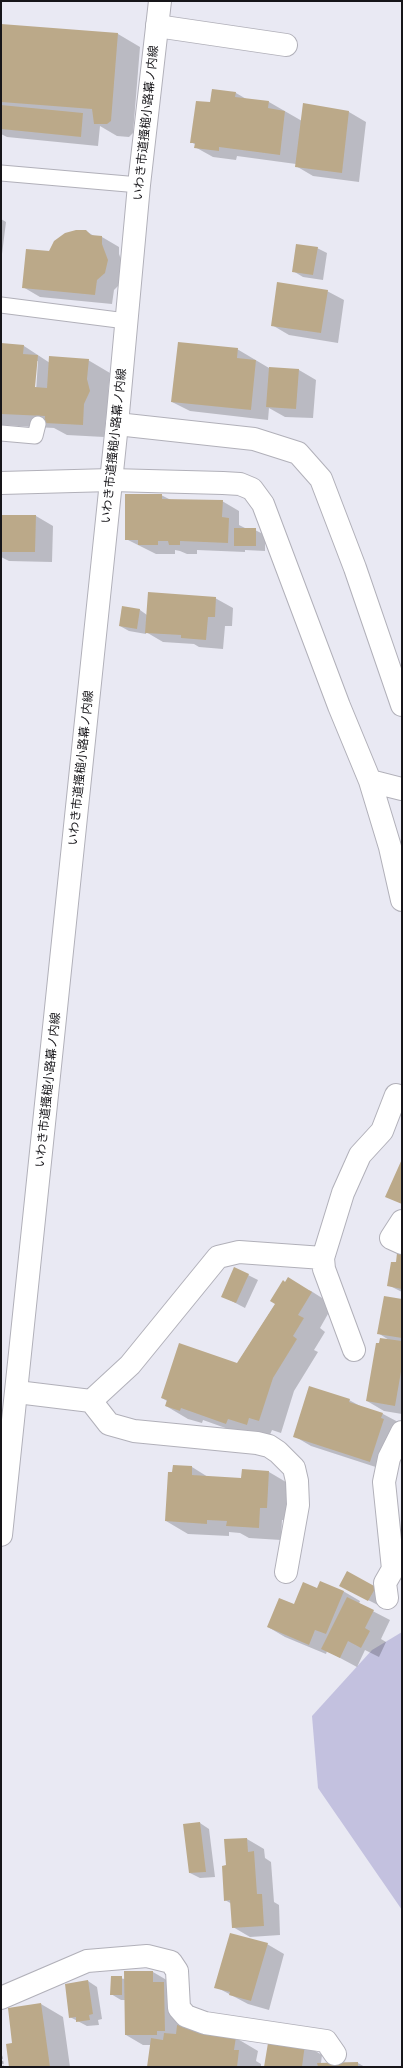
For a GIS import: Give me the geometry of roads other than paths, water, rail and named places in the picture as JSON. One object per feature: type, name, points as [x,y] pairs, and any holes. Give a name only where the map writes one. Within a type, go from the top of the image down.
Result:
[{"type":"street","name":"いわき市道搔槌小路幕ノ内線","points":[[2,1525],[117,424],[139,185],[160,1]]},
{"type":"street","points":[[157,26],[286,45]]},
{"type":"street","points":[[117,424],[254,439],[298,453],[321,479],[355,568],[402,705]]},
{"type":"street","points":[[1,483],[111,480],[240,484],[252,489],[263,504],[339,706],[370,781],[390,847],[402,900]]},
{"type":"street","points":[[370,781],[402,789]]},
{"type":"street","points":[[354,1350],[324,1269],[323,1258],[343,1193],[360,1155],[382,1131],[396,1095]]},
{"type":"street","points":[[402,1221],[392,1238],[402,1243]]},
{"type":"street","points":[[91,1400],[130,1365],[218,1257],[239,1252],[323,1258]]},
{"type":"street","points":[[17,1392],[91,1400],[109,1424],[134,1431],[257,1443],[269,1446],[278,1452],[294,1468],[297,1481],[298,1505],[286,1572]]},
{"type":"street","points":[[387,1598],[385,1583],[393,1570],[384,1482],[389,1458],[400,1439]]},
{"type":"street","points":[[1,1998],[87,1960],[147,1956],[170,1962],[177,1971],[179,2008],[186,2016],[205,2022],[326,2041],[335,2054]]},
{"type":"lane","points":[[1,173],[139,185]]},
{"type":"lane","points":[[1,305],[126,321]]},
{"type":"lane","points":[[1,433],[35,436],[38,424]]}]
